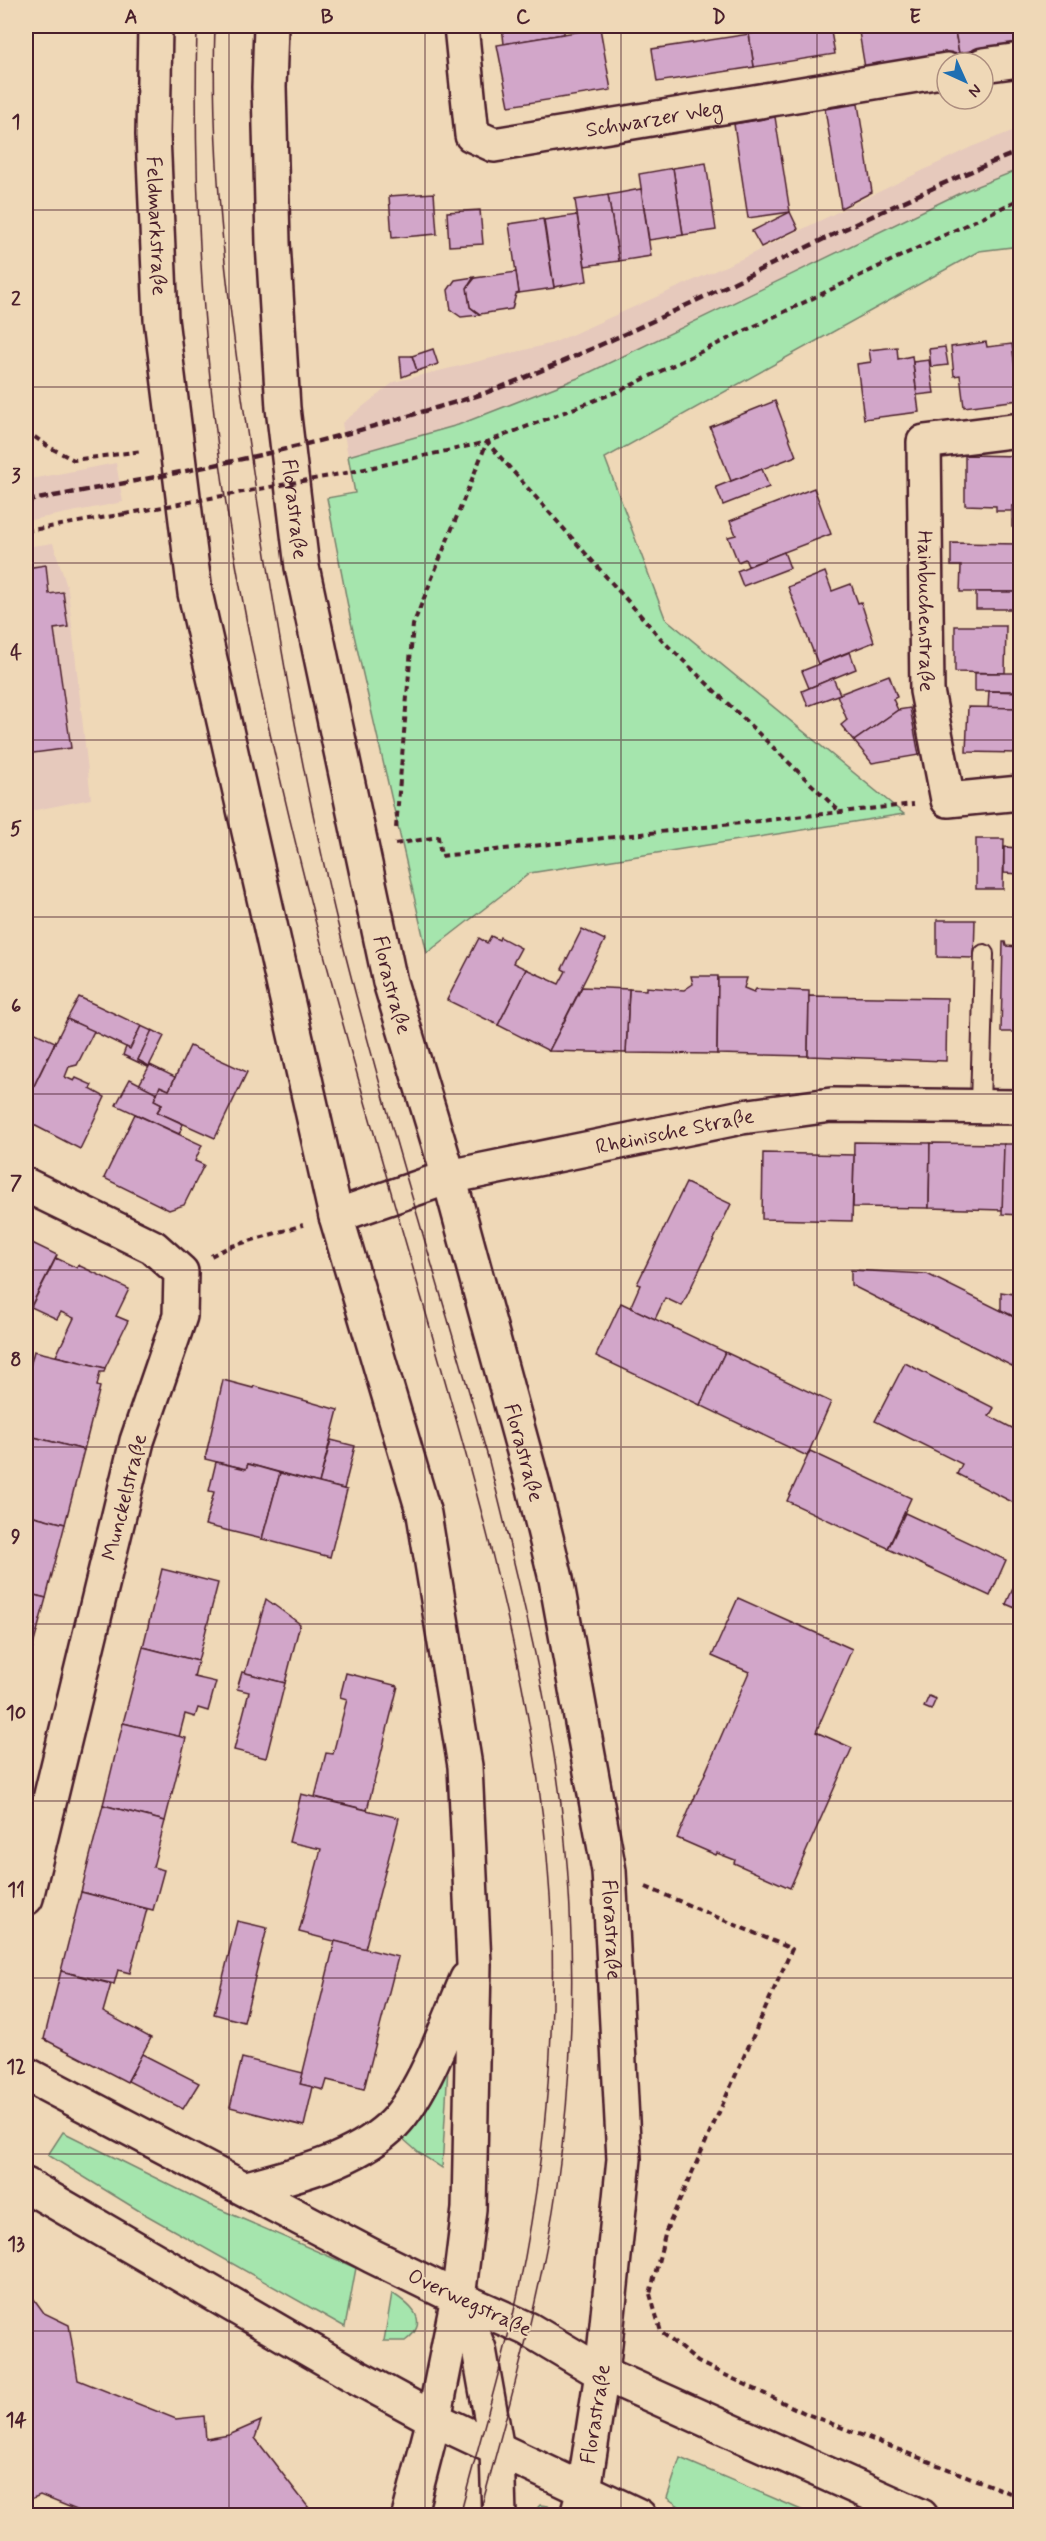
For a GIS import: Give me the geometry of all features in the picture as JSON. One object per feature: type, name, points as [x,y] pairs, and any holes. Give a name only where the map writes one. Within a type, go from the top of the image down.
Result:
[{"type":"main road","name":"Feldmarkstraße","points":[[155,26],[153,135],[160,296],[173,425],[195,593],[336,1216]]},
{"type":"main road","name":"Florastraße","points":[[271,26],[269,87],[273,243],[283,408],[302,567],[390,982],[449,1177],[534,1488],[556,1580],[609,1871],[624,2159],[602,2373],[580,2503]]},
{"type":"main road","name":"Schwarzer Weg","points":[[461,26],[472,135],[494,145],[935,72]]},
{"type":"main road","points":[[995,63],[1020,60]]},
{"type":"main road","name":"Hainbuchenstraße","points":[[948,800],[927,691],[924,442],[1020,430]]},
{"type":"main road","points":[[948,800],[1020,793]]},
{"type":"main road","name":"Rheinische Straße","points":[[336,1216],[449,1177],[742,1117],[831,1105],[1020,1107]]},
{"type":"main road","name":"Munckelstraße","points":[[26,1185],[153,1248],[181,1272],[180,1316],[137,1440],[26,1898]]},
{"type":"main road","points":[[336,1216],[424,1514],[465,1766],[474,1964],[469,2209],[458,2298],[434,2419],[409,2516]]},
{"type":"main road","points":[[247,2188],[309,2171],[369,2144],[391,2126],[420,2086],[474,1964]]},
{"type":"main road","name":"Overwegstraße","points":[[26,2074],[247,2188],[372,2256],[528,2329],[602,2373],[921,2516]]},
{"type":"main road","points":[[26,2185],[355,2376],[497,2450],[580,2503],[639,2516]]},
{"type":"main road","points":[[458,2298],[479,2349],[497,2450],[499,2516]]},
{"type":"lane","points":[[980,1106],[984,954]]},
{"type":"path","points":[[26,531],[351,472],[487,442],[619,391],[1020,199]]},
{"type":"path","points":[[26,431],[49,447],[74,460],[144,450]]},
{"type":"path","points":[[487,442],[664,642],[839,811]]},
{"type":"path","points":[[394,844],[413,625],[487,442]]},
{"type":"path","points":[[362,849],[438,837],[441,856],[948,800]]},
{"type":"path","points":[[229,1247],[290,1228]]},
{"type":"path","points":[[609,1871],[792,1949],[666,2231],[650,2294],[661,2332],[698,2362],[807,2414],[1020,2497]]},
{"type":"path","points":[[612,2279],[650,2294]]},
{"type":"shaded area","points":[[1020,128],[1020,171],[962,192],[578,378],[458,425],[348,456],[342,423],[394,382],[553,343],[739,260],[971,147]]},
{"type":"shaded area","points":[[116,463],[123,502],[26,521],[26,480]]},
{"type":"shaded area","points":[[53,543],[68,590],[91,799],[26,812],[26,547]]},
{"type":"green space","points":[[1020,169],[1020,246],[979,251],[605,458],[665,618],[904,814],[530,873],[427,953],[351,622],[327,498],[355,493],[348,456],[458,425],[578,378],[962,192]]},
{"type":"green space","points":[[448,2067],[442,2168],[402,2138],[426,2108]]},
{"type":"green space","points":[[63,2132],[210,2205],[356,2268],[345,2327],[141,2212],[48,2155]]},
{"type":"green space","points":[[392,2293],[412,2309],[418,2321],[413,2334],[405,2341],[384,2341]]},
{"type":"green space","points":[[680,2458],[813,2515],[694,2516],[667,2498]]},
{"type":"green space","points":[[540,2505],[548,2506],[554,2512],[553,2515],[531,2515]]},
{"type":"building","points":[[502,26],[564,26],[564,34],[504,44]]},
{"type":"building","points":[[805,26],[830,26],[835,54],[754,67],[749,34]]},
{"type":"building","points":[[858,26],[954,26],[959,51],[935,51],[935,57],[865,68]]},
{"type":"building","points":[[954,26],[1020,26],[1020,43],[959,51]]},
{"type":"building","points":[[600,28],[611,90],[509,106],[497,45]]},
{"type":"building","points":[[749,34],[754,67],[657,82],[652,49]]},
{"type":"building","points":[[858,104],[872,192],[841,208],[825,109]]},
{"type":"building","points":[[775,117],[790,212],[748,218],[734,124]]},
{"type":"building","points":[[706,163],[716,230],[683,235],[673,168]]},
{"type":"building","points":[[673,168],[683,235],[649,240],[639,174]]},
{"type":"building","points":[[641,189],[651,256],[619,261],[608,195]]},
{"type":"building","points":[[434,193],[437,234],[392,238],[389,196]]},
{"type":"building","points":[[608,195],[619,261],[585,266],[575,200]]},
{"type":"building","points":[[480,210],[483,244],[449,246],[447,212]]},
{"type":"building","points":[[790,212],[798,229],[761,247],[752,231]]},
{"type":"building","points":[[577,215],[587,281],[554,287],[544,220]]},
{"type":"building","points":[[543,219],[554,288],[519,293],[509,224]]},
{"type":"building","points":[[516,272],[519,293],[516,294],[512,309],[480,314],[470,307],[467,288],[475,278]]},
{"type":"building","points":[[474,277],[467,288],[470,307],[480,315],[461,317],[451,310],[448,290],[455,280]]},
{"type":"building","points":[[986,342],[987,347],[1012,344],[1019,400],[964,407],[960,375],[954,376],[951,347]]},
{"type":"building","points":[[897,347],[898,359],[912,356],[919,412],[864,419],[857,364],[871,362],[869,350]]},
{"type":"building","points":[[945,347],[948,365],[931,367],[929,349]]},
{"type":"building","points":[[433,349],[438,364],[417,371],[412,356]]},
{"type":"building","points":[[400,356],[412,356],[417,371],[402,377]]},
{"type":"building","points":[[1020,356],[1020,391],[1018,391],[1014,357]]},
{"type":"building","points":[[929,360],[934,393],[917,395],[913,362]]},
{"type":"building","points":[[775,401],[796,456],[731,481],[710,427]]},
{"type":"building","points":[[965,455],[1020,456],[1020,506],[1012,506],[1012,511],[996,511],[996,506],[965,505]]},
{"type":"building","points":[[762,469],[769,487],[723,505],[716,487]]},
{"type":"building","points":[[814,488],[831,534],[748,566],[745,559],[738,562],[728,537],[736,535],[730,521]]},
{"type":"building","points":[[1012,506],[1020,506],[1020,527],[1012,527]]},
{"type":"building","points":[[951,543],[1020,544],[1020,592],[960,592],[961,566],[951,566]]},
{"type":"building","points":[[784,552],[790,568],[743,586],[737,571]]},
{"type":"building","points":[[46,565],[49,594],[63,592],[68,627],[54,629],[71,748],[26,754],[26,568]]},
{"type":"building","points":[[825,572],[832,591],[851,584],[858,603],[861,602],[874,642],[818,664],[788,587]]},
{"type":"building","points":[[976,592],[1020,592],[1020,609],[976,609]]},
{"type":"building","points":[[955,626],[1006,626],[1005,673],[955,672]]},
{"type":"building","points":[[850,652],[856,669],[809,688],[802,671]]},
{"type":"building","points":[[975,673],[1020,673],[1020,691],[975,691]]},
{"type":"building","points":[[889,675],[897,697],[893,699],[898,710],[854,741],[841,725],[847,720],[837,695]]},
{"type":"building","points":[[833,678],[840,694],[808,706],[802,691]]},
{"type":"building","points":[[989,691],[1020,692],[1020,708],[988,708]]},
{"type":"building","points":[[968,707],[1020,708],[1020,753],[966,752]]},
{"type":"building","points":[[910,708],[919,755],[872,763],[854,741],[898,710]]},
{"type":"building","points":[[976,839],[1004,839],[1003,889],[976,889]]},
{"type":"building","points":[[1004,847],[1020,848],[1020,874],[1004,873]]},
{"type":"building","points":[[937,920],[975,920],[974,958],[937,957]]},
{"type":"building","points":[[582,929],[605,940],[549,1051],[498,1025],[526,969],[559,984],[566,971],[562,969]]},
{"type":"building","points":[[491,936],[499,940],[500,937],[521,948],[513,963],[526,969],[498,1025],[447,1000],[479,938],[487,943]]},
{"type":"building","points":[[1003,942],[1006,946],[1020,947],[1020,1032],[1001,1032]]},
{"type":"building","points":[[691,976],[718,976],[717,1054],[626,1053],[629,989],[646,990],[646,987],[684,990],[693,984]]},
{"type":"building","points":[[718,978],[747,978],[744,988],[754,992],[756,989],[809,991],[808,1056],[717,1054]]},
{"type":"building","points":[[582,987],[629,989],[626,1053],[549,1051]]},
{"type":"building","points":[[809,996],[947,998],[946,1061],[808,1056]]},
{"type":"building","points":[[79,997],[141,1026],[130,1049],[67,1019]]},
{"type":"building","points":[[67,1019],[94,1031],[77,1065],[69,1067],[65,1077],[74,1081],[76,1078],[92,1085],[90,1089],[105,1097],[80,1149],[26,1121],[26,1102]]},
{"type":"building","points":[[141,1026],[152,1031],[138,1060],[148,1067],[123,1055],[126,1047],[130,1049]]},
{"type":"building","points":[[152,1030],[164,1036],[149,1066],[138,1060]]},
{"type":"building","points":[[31,1031],[55,1042],[26,1102],[26,1041]]},
{"type":"building","points":[[190,1046],[247,1072],[215,1138],[157,1112],[162,1104],[154,1100],[160,1086],[169,1090]]},
{"type":"building","points":[[150,1065],[175,1077],[169,1090],[160,1086],[157,1093],[139,1085]]},
{"type":"building","points":[[130,1079],[157,1093],[154,1100],[162,1104],[157,1112],[183,1124],[179,1134],[116,1105]]},
{"type":"building","points":[[135,1114],[202,1145],[195,1161],[204,1165],[184,1205],[169,1210],[104,1178]]},
{"type":"building","points":[[854,1142],[930,1143],[929,1208],[853,1207]]},
{"type":"building","points":[[930,1143],[1004,1144],[1003,1210],[929,1208]]},
{"type":"building","points":[[1004,1144],[1020,1144],[1020,1215],[1002,1214]]},
{"type":"building","points":[[763,1153],[854,1155],[852,1221],[762,1219]]},
{"type":"building","points":[[686,1183],[731,1204],[682,1306],[665,1298],[655,1319],[630,1308],[640,1285],[637,1284]]},
{"type":"building","points":[[26,1240],[57,1255],[26,1316]]},
{"type":"building","points":[[56,1258],[77,1268],[78,1265],[129,1289],[116,1316],[128,1321],[105,1368],[56,1356],[74,1318],[61,1312],[57,1319],[31,1307]]},
{"type":"building","points":[[851,1270],[927,1274],[1020,1320],[1020,1370],[851,1285]]},
{"type":"building","points":[[1001,1292],[1020,1295],[1017,1318],[1001,1310]]},
{"type":"building","points":[[1020,1302],[1020,1320],[1017,1318]]},
{"type":"building","points":[[621,1303],[725,1352],[700,1405],[596,1356]]},
{"type":"building","points":[[34,1351],[105,1368],[104,1372],[100,1372],[97,1386],[100,1387],[84,1450],[26,1435],[26,1411],[33,1390],[26,1388],[26,1382]]},
{"type":"building","points":[[725,1352],[831,1402],[807,1456],[700,1405]]},
{"type":"building","points":[[905,1363],[994,1408],[989,1416],[1020,1432],[1020,1506],[957,1474],[962,1464],[875,1421]]},
{"type":"building","points":[[223,1380],[253,1388],[254,1386],[338,1410],[319,1483],[248,1464],[246,1469],[205,1459]]},
{"type":"building","points":[[26,1435],[84,1450],[65,1524],[26,1514]]},
{"type":"building","points":[[331,1440],[355,1446],[344,1489],[319,1483]]},
{"type":"building","points":[[810,1451],[911,1498],[888,1548],[787,1501]]},
{"type":"building","points":[[216,1462],[246,1469],[248,1464],[280,1473],[262,1539],[205,1525],[214,1492],[209,1491]]},
{"type":"building","points":[[280,1473],[347,1490],[330,1557],[262,1539]]},
{"type":"building","points":[[905,1513],[1006,1560],[990,1596],[888,1549]]},
{"type":"building","points":[[26,1514],[65,1524],[46,1598],[26,1593]]},
{"type":"building","points":[[162,1569],[218,1583],[198,1661],[143,1647]]},
{"type":"building","points":[[1020,1573],[1020,1610],[1006,1604]]},
{"type":"building","points":[[26,1593],[46,1598],[30,1657],[26,1656]]},
{"type":"building","points":[[738,1598],[852,1649],[816,1732],[852,1748],[790,1888],[734,1863],[735,1860],[717,1853],[716,1855],[677,1838],[749,1672],[712,1656]]},
{"type":"building","points":[[266,1599],[300,1624],[285,1683],[245,1673]]},
{"type":"building","points":[[143,1647],[198,1661],[194,1677],[216,1682],[208,1711],[198,1708],[195,1717],[185,1714],[179,1737],[123,1723]]},
{"type":"building","points":[[26,1656],[30,1657],[26,1674]]},
{"type":"building","points":[[242,1672],[285,1683],[266,1758],[234,1750],[249,1692],[237,1689]]},
{"type":"building","points":[[346,1673],[398,1686],[367,1810],[315,1797],[326,1753],[333,1754],[347,1699],[340,1697]]},
{"type":"building","points":[[929,1696],[936,1699],[931,1710],[924,1707]]},
{"type":"building","points":[[123,1723],[186,1738],[165,1821],[103,1805]]},
{"type":"building","points":[[301,1794],[399,1818],[365,1949],[299,1932],[321,1849],[289,1842]]},
{"type":"building","points":[[103,1805],[165,1821],[153,1867],[164,1870],[153,1910],[81,1892]]},
{"type":"building","points":[[81,1892],[147,1909],[130,1973],[118,1970],[114,1984],[61,1971]]},
{"type":"building","points":[[237,1921],[267,1928],[244,2022],[214,2014]]},
{"type":"building","points":[[335,1941],[398,1957],[364,2089],[327,2080],[324,2090],[300,2084]]},
{"type":"building","points":[[61,1971],[111,1984],[103,2012],[151,2038],[127,2082],[44,2039]]},
{"type":"building","points":[[142,2054],[199,2083],[183,2109],[128,2081]]},
{"type":"building","points":[[242,2058],[303,2073],[300,2084],[313,2087],[304,2126],[230,2107]]},
{"type":"building","points":[[26,2288],[44,2313],[69,2325],[78,2380],[176,2419],[204,2416],[206,2439],[229,2435],[261,2421],[255,2438],[315,2516],[83,2516],[84,2513],[40,2495],[26,2501]]},
{"type":"tram line","points":[[197,26],[199,221],[208,353],[223,483],[245,614],[273,749],[323,949],[449,1392],[509,1623],[533,1748],[549,1874],[552,1938],[551,2028],[545,2117],[534,2205],[512,2321],[460,2516]]},
{"type":"tram line","points":[[215,26],[216,136],[229,301],[262,527],[305,774],[346,957],[397,1146],[489,1461],[512,1552],[551,1737],[564,1830],[572,1963],[570,2052],[563,2141],[550,2227],[533,2310],[479,2516]]},
{"type":"railway","points":[[26,501],[173,474],[270,453],[367,428],[491,391],[632,331],[890,208],[1020,151]]}]
